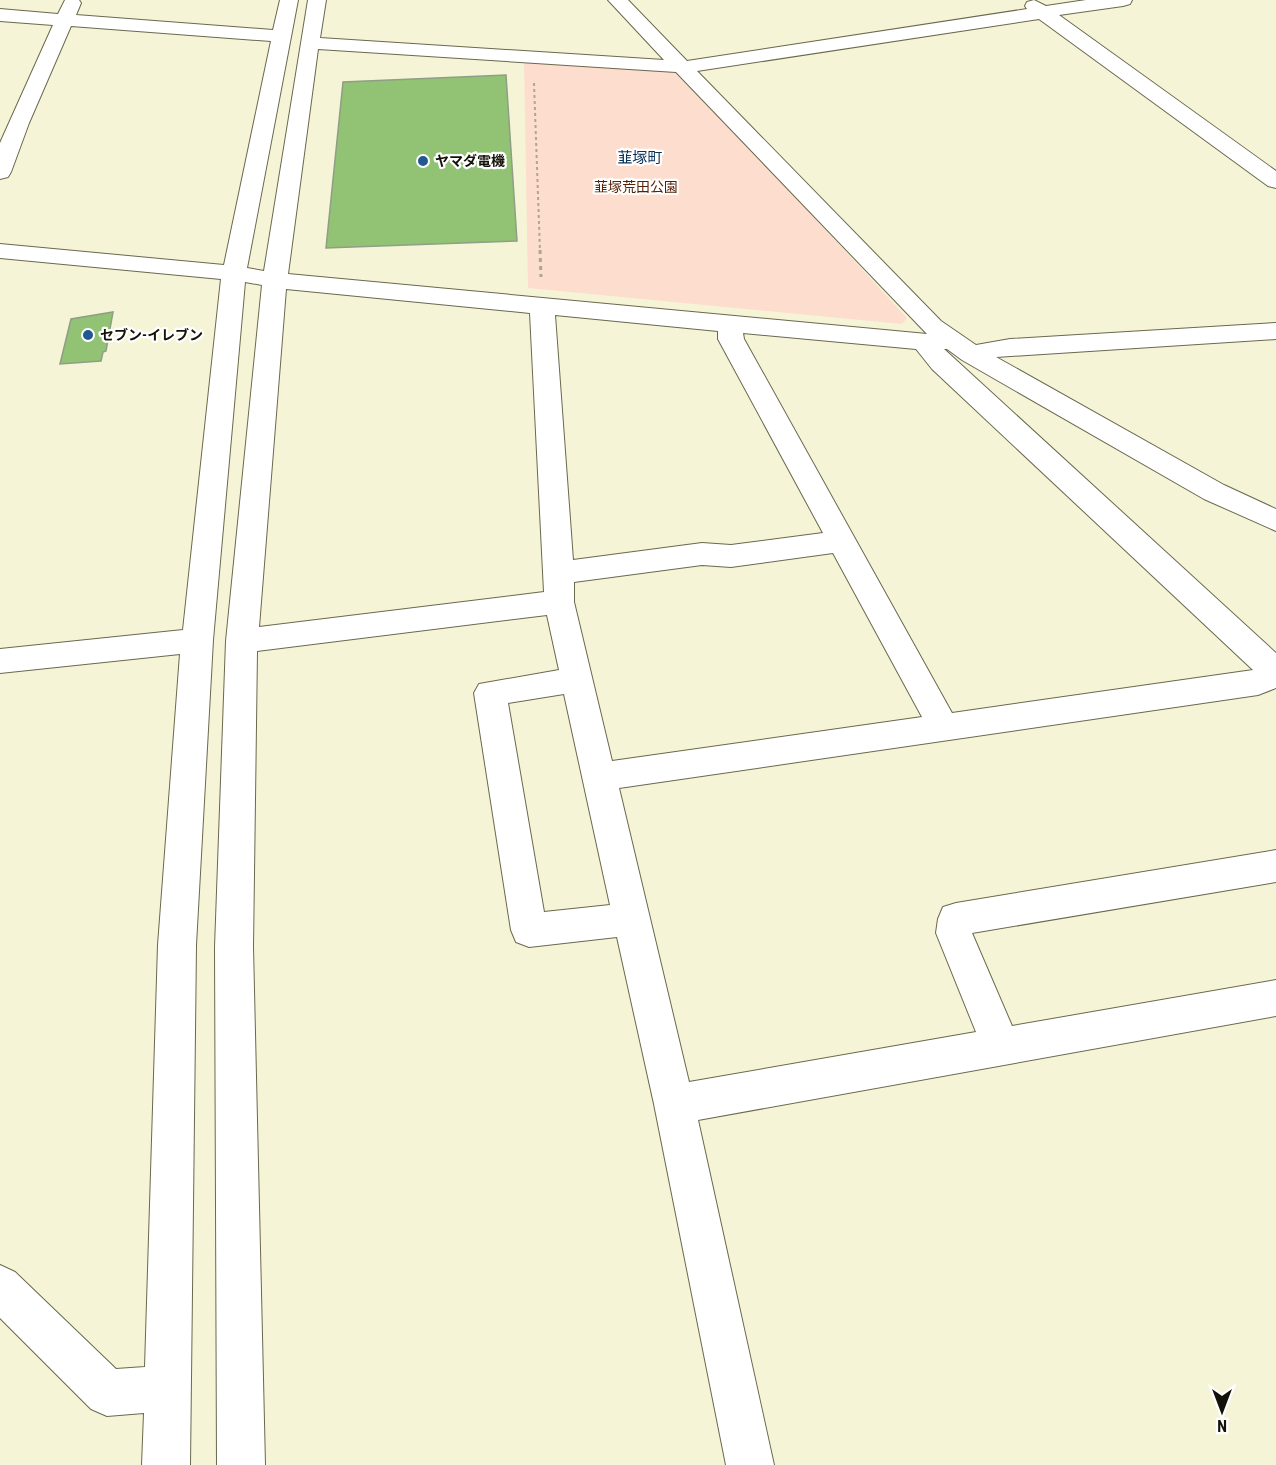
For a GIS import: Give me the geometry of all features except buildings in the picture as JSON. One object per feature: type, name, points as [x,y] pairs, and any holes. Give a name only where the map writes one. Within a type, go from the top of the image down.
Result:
[{"type":"street","points":[[0,172],[9,122],[74,0]]},
{"type":"street","points":[[240,1465],[234,947],[242,641],[295,39],[289,0]]},
{"type":"street","points":[[166,1465],[177,945],[197,640],[234,273],[295,39],[317,0]]},
{"type":"street","points":[[617,0],[932,326],[948,346],[1214,492],[1276,521]]},
{"type":"street","points":[[1025,0],[1276,181]]},
{"type":"street","points":[[0,15],[684,67],[1124,0]]},
{"type":"street","points":[[0,251],[234,273],[303,284],[543,304],[948,346],[1010,347],[1276,331]]},
{"type":"street","points":[[543,304],[542,321],[559,588],[577,680],[674,1104],[750,1465]]},
{"type":"street","points":[[730,324],[731,339],[944,728]]},
{"type":"street","points":[[599,777],[1258,682],[1276,673],[941,363],[948,346]]},
{"type":"street","points":[[242,641],[559,588],[702,554],[731,556],[842,541]]},
{"type":"street","points":[[0,661],[197,640]]},
{"type":"street","points":[[577,680],[490,693],[529,930],[632,919]]},
{"type":"street","points":[[1002,1047],[954,933],[956,919],[1276,866]]},
{"type":"street","points":[[674,1104],[1276,998]]},
{"type":"street","points":[[0,1287],[107,1393],[166,1389]]},
{"type":"path","points":[[534,76],[543,304]]},
{"type":"green space","name":"韮塚荒田公園","points":[[524,60],[679,71],[907,318],[902,324],[528,288]]},
{"type":"place","name":"ヤマダ電機","points":[[423,161]]},
{"type":"place","name":"セブン-イレブン","points":[[88,335]]},
{"type":"district","name":"韮塚町","points":[[640,158]]}]
